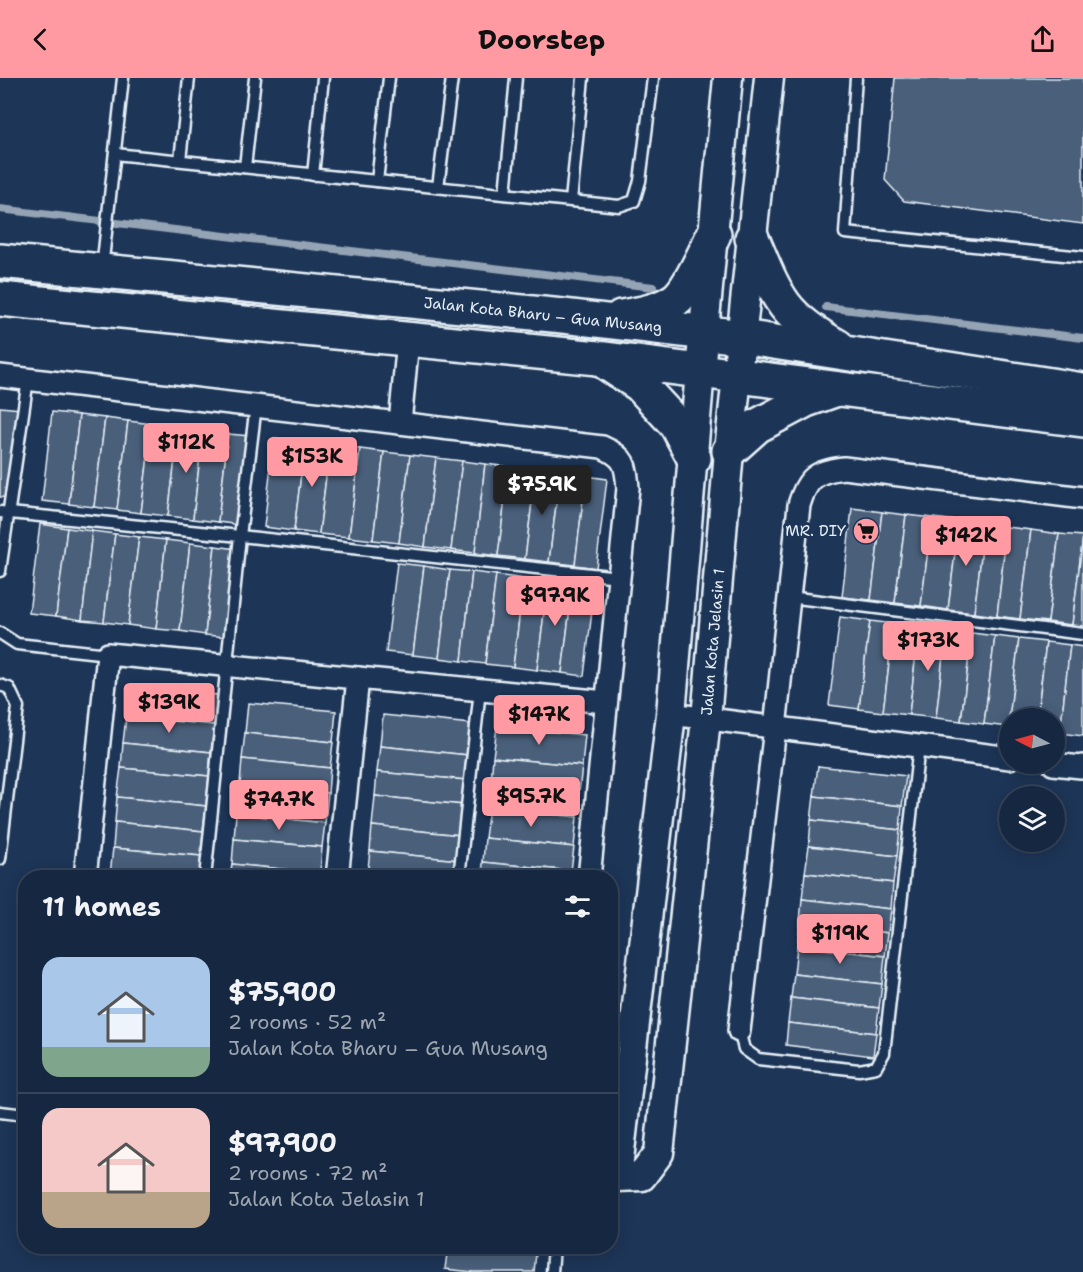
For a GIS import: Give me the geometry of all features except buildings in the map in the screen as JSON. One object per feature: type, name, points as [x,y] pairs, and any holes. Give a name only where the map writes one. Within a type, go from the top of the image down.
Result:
[{"type":"main road","points":[[601,320],[648,312],[676,299],[693,275],[714,234]]},
{"type":"main road","points":[[752,238],[776,294],[789,313],[813,332],[849,352]]},
{"type":"main road","name":"Jalan Kota Bharu – Gua Musang","points":[[0,261],[104,258],[742,337],[1083,390]]},
{"type":"main road","points":[[0,299],[598,358],[1083,420]]},
{"type":"main road","points":[[598,358],[640,385],[676,424],[694,458]]},
{"type":"main road","points":[[729,451],[757,426],[806,400],[842,388]]},
{"type":"street","points":[[618,1145],[671,714],[728,78]]},
{"type":"street","name":"Jalan Kota Jelasin 1","points":[[618,1177],[642,1176],[659,1153],[706,719],[729,451],[769,78]]},
{"type":"street","points":[[400,423],[408,340]]},
{"type":"street","points":[[0,376],[602,447],[617,453],[626,468],[628,488],[590,870]]},
{"type":"street","points":[[739,1031],[799,505],[804,487],[815,476],[828,470],[844,468],[1083,498]]},
{"type":"street","points":[[86,870],[108,654],[606,702]]},
{"type":"street","points":[[338,870],[358,678]]},
{"type":"street","points":[[671,714],[999,757]]},
{"type":"street","points":[[1065,765],[1083,766]]},
{"type":"lane","points":[[104,258],[123,78]]},
{"type":"lane","points":[[180,160],[189,78]]},
{"type":"lane","points":[[245,167],[255,78]]},
{"type":"lane","points":[[313,175],[323,78]]},
{"type":"lane","points":[[377,181],[389,78]]},
{"type":"lane","points":[[438,187],[452,78]]},
{"type":"lane","points":[[505,194],[516,78]]},
{"type":"lane","points":[[571,201],[583,78]]},
{"type":"lane","points":[[115,154],[619,206],[634,201],[640,181],[653,78]]},
{"type":"lane","points":[[856,78],[845,233],[1083,257]]},
{"type":"lane","points":[[0,570],[4,513],[28,379]]},
{"type":"lane","points":[[206,870],[240,536],[256,405]]},
{"type":"lane","points":[[4,513],[619,577]]},
{"type":"lane","points":[[789,597],[1083,634]]},
{"type":"lane","points":[[0,633],[17,644],[108,654]]},
{"type":"lane","points":[[0,685],[9,688],[18,707],[0,859]]},
{"type":"lane","points":[[460,870],[480,690]]},
{"type":"lane","points":[[739,1031],[744,1049],[758,1059],[859,1070],[876,1067],[884,1053],[919,746]]},
{"type":"lane","points":[[0,1112],[18,1114]]},
{"type":"lane","points":[[552,1272],[553,1254]]},
{"type":"waterway","points":[[0,209],[653,287]]},
{"type":"waterway","points":[[826,307],[1083,338]]},
{"type":"place","name":"MR. DIY","points":[[866,531]]}]
